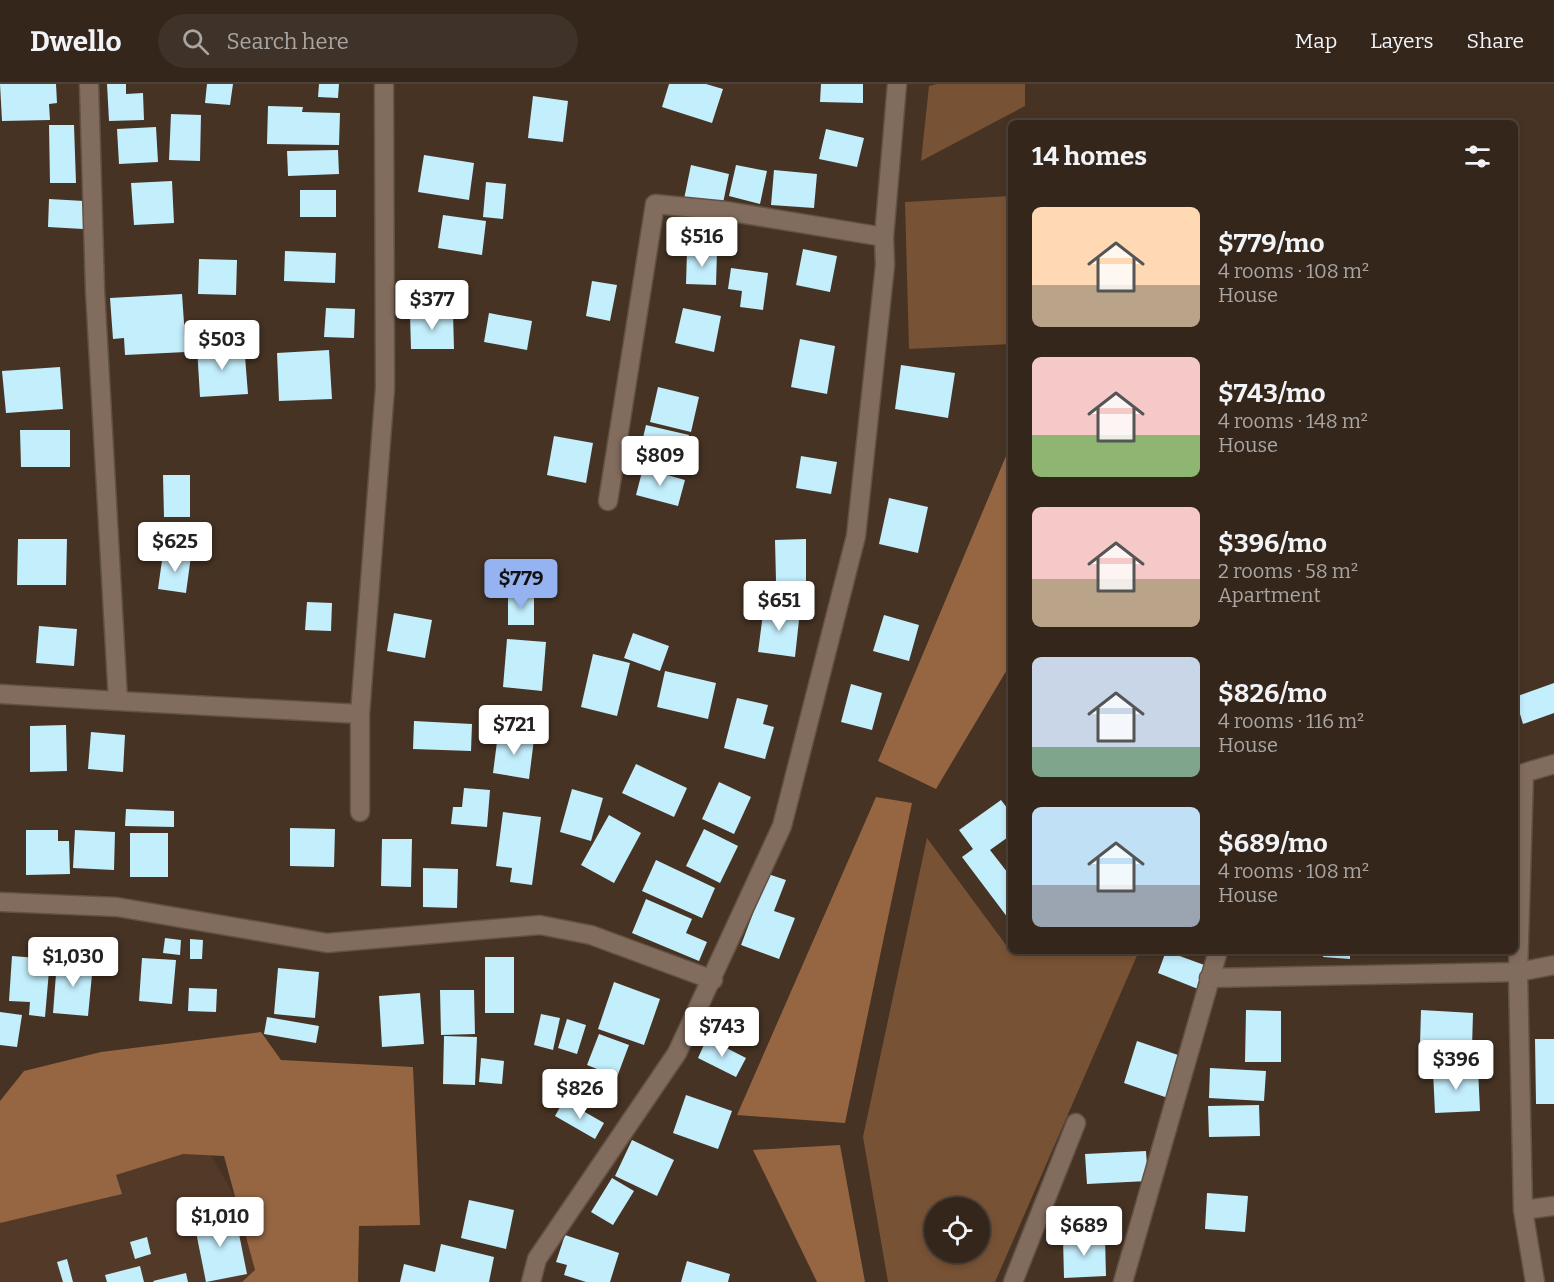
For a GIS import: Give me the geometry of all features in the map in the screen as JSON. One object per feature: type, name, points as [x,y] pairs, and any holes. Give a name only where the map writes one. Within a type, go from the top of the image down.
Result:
[{"type":"street","points":[[89,84],[95,290],[118,701]]},
{"type":"street","points":[[360,812],[360,714],[385,388],[384,84]]},
{"type":"street","points":[[531,1282],[537,1259],[677,1053],[713,980],[782,826],[856,536],[885,265],[884,237],[897,84]]},
{"type":"street","points":[[608,501],[655,204],[726,211],[884,237]]},
{"type":"street","points":[[0,694],[360,714]]},
{"type":"street","points":[[1535,1282],[1522,1210],[1518,972],[1524,773],[1554,764]]},
{"type":"street","points":[[0,903],[117,907],[327,943],[540,925],[591,935],[713,980]]},
{"type":"street","points":[[1123,1282],[1217,954]]},
{"type":"street","points":[[1209,978],[1518,972],[1554,965]]},
{"type":"street","points":[[1013,1282],[1076,1123]]},
{"type":"street","points":[[1522,1210],[1554,1206]]},
{"type":"shaded area","points":[[937,84],[1025,84],[1025,106],[921,161],[929,86]]},
{"type":"shaded area","points":[[1008,196],[1008,344],[909,349],[905,202]]},
{"type":"shaded area","points":[[1008,451],[1008,668],[936,789],[878,761]]},
{"type":"shaded area","points":[[876,797],[912,803],[845,1123],[737,1115]]},
{"type":"shaded area","points":[[927,838],[1006,945],[1008,943],[1008,954],[1138,954],[995,1282],[888,1282],[863,1137]]},
{"type":"shaded area","points":[[261,1032],[281,1060],[413,1067],[420,1225],[359,1226],[358,1282],[242,1282],[255,1270],[224,1156],[183,1154],[116,1175],[122,1194],[0,1223],[0,1101],[24,1071],[101,1052]]},
{"type":"shaded area","points":[[197,1131],[273,1263],[270,1282],[0,1282],[0,1145]]},
{"type":"shaded area","points":[[840,1145],[865,1282],[817,1282],[753,1150]]},
{"type":"building","points":[[0,84],[56,84],[57,103],[49,104],[50,120],[2,121]]},
{"type":"building","points":[[107,84],[126,84],[126,94],[143,93],[144,120],[109,121]]},
{"type":"building","points":[[207,84],[233,84],[230,105],[205,103]]},
{"type":"building","points":[[319,84],[339,84],[338,98],[318,97]]},
{"type":"building","points":[[669,84],[706,84],[723,89],[712,123],[662,107]]},
{"type":"building","points":[[821,84],[863,84],[863,103],[820,102]]},
{"type":"building","points":[[533,96],[568,101],[563,142],[528,138]]},
{"type":"building","points":[[268,106],[303,107],[302,112],[340,113],[339,145],[267,144]]},
{"type":"building","points":[[171,114],[201,115],[200,161],[169,160]]},
{"type":"building","points":[[49,125],[74,125],[76,183],[50,183]]},
{"type":"building","points":[[156,127],[158,162],[119,164],[117,129]]},
{"type":"building","points":[[826,129],[864,138],[857,167],[819,159]]},
{"type":"building","points":[[338,150],[339,174],[288,176],[287,151]]},
{"type":"building","points":[[424,155],[474,163],[469,200],[418,192]]},
{"type":"building","points":[[691,165],[729,174],[722,208],[684,199]]},
{"type":"building","points":[[736,165],[767,171],[760,204],[729,196]]},
{"type":"building","points":[[774,170],[817,174],[814,208],[771,205]]},
{"type":"building","points":[[172,181],[174,223],[134,225],[131,183]]},
{"type":"building","points":[[486,182],[506,184],[503,219],[483,217]]},
{"type":"building","points":[[300,190],[336,190],[336,217],[300,217]]},
{"type":"building","points":[[49,199],[84,201],[83,229],[48,227]]},
{"type":"building","points":[[443,215],[486,221],[482,255],[438,248]]},
{"type":"building","points":[[672,229],[687,232],[683,251],[668,248]]},
{"type":"building","points":[[803,249],[837,256],[830,292],[796,285]]},
{"type":"building","points":[[285,251],[336,253],[335,283],[284,281]]},
{"type":"building","points":[[687,251],[717,252],[716,285],[686,284]]},
{"type":"building","points":[[199,259],[237,260],[236,295],[198,294]]},
{"type":"building","points":[[731,268],[768,273],[763,310],[740,307],[742,291],[728,289]]},
{"type":"building","points":[[592,281],[617,285],[610,321],[586,316]]},
{"type":"building","points":[[182,294],[186,352],[125,355],[124,338],[113,339],[110,298]]},
{"type":"building","points":[[326,308],[355,309],[354,338],[324,337]]},
{"type":"building","points":[[683,308],[721,316],[714,352],[675,343]]},
{"type":"building","points":[[453,313],[454,349],[411,349],[410,314]]},
{"type":"building","points":[[489,313],[532,321],[527,350],[484,342]]},
{"type":"building","points":[[800,339],[835,346],[827,394],[791,387]]},
{"type":"building","points":[[244,344],[248,394],[200,397],[197,347]]},
{"type":"building","points":[[329,350],[332,399],[279,401],[277,353]]},
{"type":"building","points":[[901,365],[955,373],[948,418],[895,409]]},
{"type":"building","points":[[60,367],[63,409],[6,413],[2,371]]},
{"type":"building","points":[[658,387],[699,397],[691,432],[650,422]]},
{"type":"building","points":[[646,425],[689,435],[681,469],[638,459]]},
{"type":"building","points":[[20,430],[70,430],[70,467],[21,467]]},
{"type":"building","points":[[554,436],[593,443],[586,483],[547,475]]},
{"type":"building","points":[[801,456],[837,462],[831,494],[796,488]]},
{"type":"building","points":[[643,468],[685,480],[678,506],[636,495]]},
{"type":"building","points":[[163,475],[190,475],[190,517],[164,517]]},
{"type":"building","points":[[889,498],[928,507],[918,553],[879,544]]},
{"type":"building","points":[[161,523],[191,525],[189,547],[160,546]]},
{"type":"building","points":[[18,539],[67,539],[66,585],[17,585]]},
{"type":"building","points":[[806,539],[806,581],[776,581],[775,540]]},
{"type":"building","points":[[163,553],[191,556],[186,593],[158,589]]},
{"type":"building","points":[[508,594],[534,594],[534,625],[508,625]]},
{"type":"building","points":[[307,602],[332,603],[331,631],[305,630]]},
{"type":"building","points":[[764,606],[800,611],[795,657],[758,652]]},
{"type":"building","points":[[394,613],[432,620],[425,658],[387,651]]},
{"type":"building","points":[[884,615],[919,625],[909,661],[873,651]]},
{"type":"building","points":[[39,626],[77,629],[74,666],[36,663]]},
{"type":"building","points":[[633,633],[669,646],[660,671],[624,658]]},
{"type":"building","points":[[507,639],[546,642],[542,691],[503,687]]},
{"type":"building","points":[[593,654],[630,663],[617,716],[581,707]]},
{"type":"building","points":[[665,671],[716,683],[708,719],[657,707]]},
{"type":"building","points":[[1554,683],[1554,713],[1523,724],[1518,707],[1518,696]]},
{"type":"building","points":[[851,684],[882,693],[872,730],[841,722]]},
{"type":"building","points":[[737,698],[768,705],[763,724],[774,727],[765,759],[724,748]]},
{"type":"building","points":[[414,721],[472,724],[471,751],[413,749]]},
{"type":"building","points":[[66,725],[67,771],[30,772],[30,726]]},
{"type":"building","points":[[91,732],[125,735],[123,772],[88,769]]},
{"type":"building","points":[[498,734],[534,739],[529,779],[493,773]]},
{"type":"building","points":[[636,764],[687,788],[674,817],[622,793]]},
{"type":"building","points":[[719,782],[751,797],[734,834],[702,819]]},
{"type":"building","points":[[464,788],[490,790],[487,827],[451,824],[453,807],[462,807]]},
{"type":"building","points":[[572,789],[603,798],[591,841],[560,832]]},
{"type":"building","points":[[1001,800],[1008,809],[1008,837],[990,850],[1008,873],[1008,918],[962,857],[973,849],[959,830]]},
{"type":"building","points":[[126,809],[174,811],[174,827],[125,826]]},
{"type":"building","points":[[503,812],[541,817],[532,885],[510,882],[512,868],[496,866]]},
{"type":"building","points":[[609,815],[641,833],[614,883],[581,865]]},
{"type":"building","points":[[290,828],[335,829],[334,867],[290,866]]},
{"type":"building","points":[[704,829],[738,846],[720,883],[686,866]]},
{"type":"building","points":[[26,830],[58,830],[58,841],[69,841],[70,874],[26,875]]},
{"type":"building","points":[[75,830],[115,832],[114,870],[73,868]]},
{"type":"building","points":[[130,833],[168,833],[168,877],[130,877]]},
{"type":"building","points":[[382,839],[412,839],[411,887],[381,886]]},
{"type":"building","points":[[656,860],[715,888],[702,918],[642,891]]},
{"type":"building","points":[[423,868],[458,869],[457,908],[423,907]]},
{"type":"building","points":[[768,874],[786,880],[774,911],[795,918],[779,959],[741,945]]},
{"type":"building","points":[[646,899],[692,919],[686,933],[707,942],[699,961],[632,933]]},
{"type":"building","points":[[165,938],[181,940],[180,955],[163,953]]},
{"type":"building","points":[[190,939],[203,940],[202,959],[190,959]]},
{"type":"building","points":[[1165,954],[1174,954],[1207,966],[1198,989],[1158,973]]},
{"type":"building","points":[[1324,954],[1350,954],[1350,959],[1323,957]]},
{"type":"building","points":[[12,956],[50,959],[45,1017],[29,1015],[30,1002],[9,1001]]},
{"type":"building","points":[[485,957],[514,957],[514,1013],[485,1013]]},
{"type":"building","points":[[142,958],[176,960],[172,1004],[139,1001]]},
{"type":"building","points":[[57,961],[93,964],[88,1016],[53,1013]]},
{"type":"building","points":[[278,968],[319,972],[315,1018],[274,1014]]},
{"type":"building","points":[[614,982],[660,999],[644,1045],[598,1029]]},
{"type":"building","points":[[189,988],[217,989],[216,1012],[188,1011]]},
{"type":"building","points":[[440,990],[474,990],[475,1034],[441,1035]]},
{"type":"building","points":[[420,993],[424,1044],[382,1047],[379,996]]},
{"type":"building","points":[[1246,1010],[1281,1011],[1281,1062],[1245,1062]]},
{"type":"building","points":[[1421,1010],[1473,1013],[1472,1048],[1420,1045]]},
{"type":"building","points":[[0,1012],[22,1015],[17,1047],[0,1045]]},
{"type":"building","points":[[541,1014],[560,1018],[553,1050],[534,1045]]},
{"type":"building","points":[[267,1017],[319,1026],[316,1043],[264,1034]]},
{"type":"building","points":[[567,1019],[586,1025],[577,1054],[558,1048]]},
{"type":"building","points":[[599,1034],[629,1045],[617,1077],[587,1065]]},
{"type":"building","points":[[444,1036],[477,1037],[475,1085],[443,1084]]},
{"type":"building","points":[[707,1038],[746,1058],[736,1077],[698,1058]]},
{"type":"building","points":[[1535,1039],[1554,1039],[1554,1104],[1536,1104]]},
{"type":"building","points":[[1137,1041],[1181,1056],[1168,1098],[1124,1083]]},
{"type":"building","points":[[481,1058],[504,1061],[502,1084],[479,1082]]},
{"type":"building","points":[[1210,1068],[1266,1071],[1264,1101],[1209,1098]]},
{"type":"building","points":[[1478,1069],[1480,1111],[1435,1113],[1433,1071]]},
{"type":"building","points":[[686,1095],[732,1111],[718,1149],[673,1133]]},
{"type":"building","points":[[564,1100],[604,1123],[595,1139],[555,1116]]},
{"type":"building","points":[[1259,1105],[1260,1136],[1209,1137],[1208,1106]]},
{"type":"building","points":[[632,1140],[674,1160],[657,1196],[615,1176]]},
{"type":"building","points":[[1146,1151],[1148,1181],[1087,1184],[1085,1154]]},
{"type":"building","points":[[612,1178],[634,1191],[613,1225],[591,1212]]},
{"type":"building","points":[[1207,1193],[1248,1196],[1245,1232],[1205,1229]]},
{"type":"building","points":[[469,1200],[514,1210],[506,1249],[461,1238]]},
{"type":"building","points":[[235,1214],[247,1274],[206,1282],[194,1222]]},
{"type":"building","points":[[565,1235],[619,1253],[610,1282],[586,1282],[564,1275],[567,1265],[556,1262]]},
{"type":"building","points":[[147,1237],[151,1254],[135,1259],[130,1242]]},
{"type":"building","points":[[1105,1237],[1106,1276],[1064,1278],[1063,1238]]},
{"type":"building","points":[[441,1244],[494,1257],[489,1282],[400,1282],[404,1264],[435,1272]]},
{"type":"building","points":[[67,1259],[73,1282],[63,1282],[57,1262]]},
{"type":"building","points":[[687,1261],[730,1274],[728,1282],[681,1282]]},
{"type":"building","points":[[140,1266],[144,1282],[107,1282],[105,1275]]},
{"type":"building","points":[[186,1273],[188,1282],[153,1281]]}]
